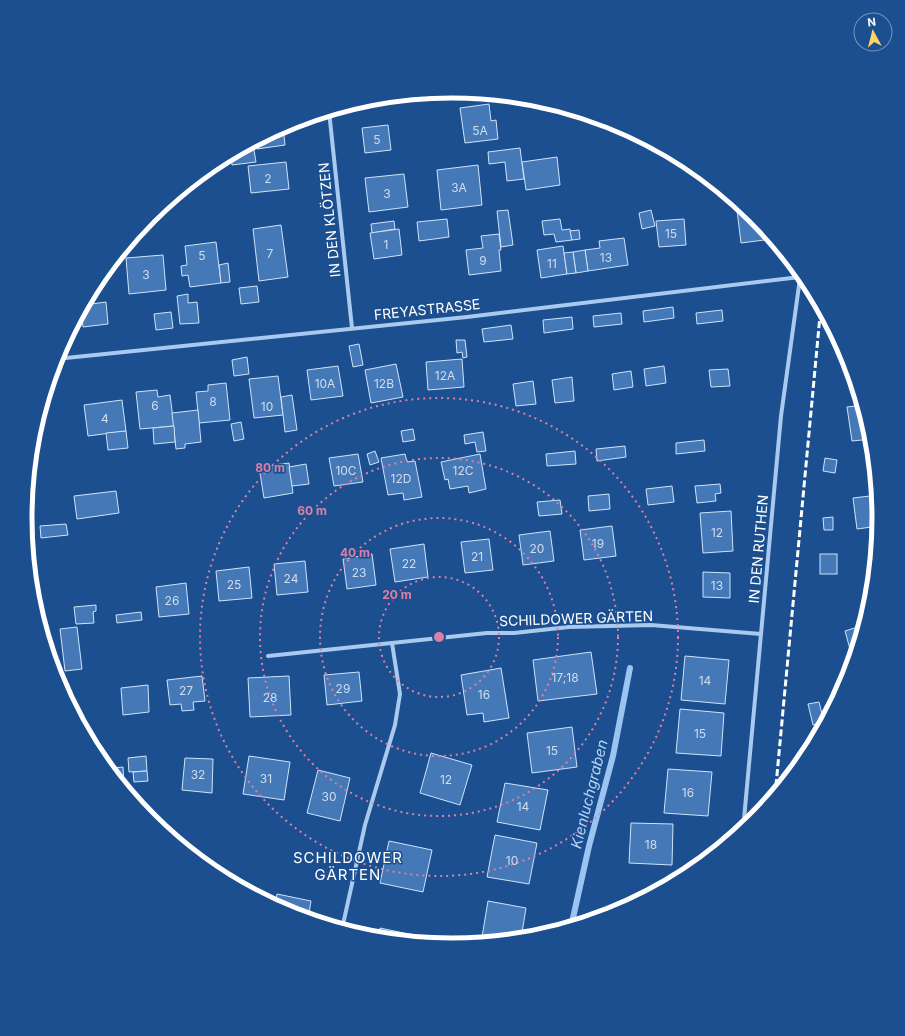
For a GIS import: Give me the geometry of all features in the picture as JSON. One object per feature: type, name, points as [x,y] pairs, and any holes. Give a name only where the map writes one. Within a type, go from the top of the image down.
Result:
[{"type":"street","name":"IN DEN KLÖTZEN","points":[[330,116],[352,328]]},
{"type":"street","name":"FREYASTRASSE","points":[[64,358],[467,317],[798,278]]},
{"type":"street","name":"IN DEN RUTHEN","points":[[744,821],[781,416],[800,281]]},
{"type":"street","name":"SCHILDOWER GÄRTEN","points":[[268,656],[487,633],[514,633],[569,627],[651,625],[761,634]]},
{"type":"street","points":[[343,924],[365,825],[396,725],[400,694],[392,643]]},
{"type":"building","points":[[489,104],[491,121],[496,120],[498,139],[465,143],[460,108]]},
{"type":"building","points":[[388,125],[391,150],[365,153],[362,128]]},
{"type":"building","points":[[284,134],[285,145],[257,149],[257,146]]},
{"type":"building","points":[[520,148],[524,179],[507,181],[505,162],[489,164],[488,152]]},
{"type":"building","points":[[254,150],[256,162],[232,165],[232,160],[248,151]]},
{"type":"building","points":[[557,157],[560,185],[526,190],[522,162]]},
{"type":"building","points":[[286,162],[289,189],[251,193],[248,166]]},
{"type":"building","points":[[478,165],[482,205],[441,210],[437,170]]},
{"type":"building","points":[[404,174],[408,207],[369,212],[365,178]]},
{"type":"building","points":[[508,210],[513,245],[501,247],[497,211]]},
{"type":"building","points":[[651,210],[655,226],[642,229],[639,213]]},
{"type":"building","points":[[737,210],[750,221],[768,240],[741,243]]},
{"type":"building","points":[[447,219],[449,237],[419,241],[417,222]]},
{"type":"building","points":[[560,219],[562,230],[570,229],[572,240],[556,242],[554,234],[544,235],[542,221]]},
{"type":"building","points":[[684,219],[686,245],[659,247],[656,221]]},
{"type":"building","points":[[394,221],[395,229],[372,233],[371,224]]},
{"type":"building","points":[[281,225],[288,277],[259,281],[253,229]]},
{"type":"building","points":[[399,229],[402,255],[374,259],[370,233]]},
{"type":"building","points":[[579,230],[580,239],[572,240],[570,231]]},
{"type":"building","points":[[499,234],[501,271],[469,275],[466,250],[483,248],[481,236]]},
{"type":"building","points":[[624,238],[628,265],[588,271],[585,250],[600,248],[599,241]]},
{"type":"building","points":[[216,242],[221,283],[190,287],[188,275],[182,276],[181,266],[187,265],[185,246]]},
{"type":"building","points":[[563,246],[567,274],[541,278],[537,250]]},
{"type":"building","points":[[585,250],[588,271],[576,273],[573,252]]},
{"type":"building","points":[[573,252],[576,273],[567,274],[564,253]]},
{"type":"building","points":[[163,255],[166,290],[129,294],[126,258]]},
{"type":"building","points":[[228,263],[230,282],[221,283],[219,265]]},
{"type":"building","points":[[257,286],[259,302],[241,304],[239,288]]},
{"type":"building","points":[[188,294],[188,303],[197,302],[199,323],[180,324],[177,296]]},
{"type":"building","points":[[106,302],[108,324],[83,327],[82,319],[90,304]]},
{"type":"building","points":[[673,307],[674,318],[644,322],[643,311]]},
{"type":"building","points":[[722,310],[723,321],[697,324],[696,313]]},
{"type":"building","points":[[171,312],[173,328],[156,330],[154,314]]},
{"type":"building","points":[[621,313],[622,324],[594,327],[593,316]]},
{"type":"building","points":[[572,317],[573,329],[544,333],[543,320]]},
{"type":"building","points":[[511,325],[513,339],[484,342],[482,329]]},
{"type":"building","points":[[456,340],[465,340],[467,357],[463,358],[462,352],[457,353]]},
{"type":"building","points":[[359,344],[363,365],[353,367],[349,346]]},
{"type":"building","points":[[247,357],[249,374],[234,376],[232,360]]},
{"type":"building","points":[[462,359],[464,387],[428,390],[426,362]]},
{"type":"building","points":[[396,364],[403,397],[371,403],[365,370]]},
{"type":"building","points":[[338,366],[343,396],[311,400],[307,370]]},
{"type":"building","points":[[664,366],[666,383],[646,386],[644,369]]},
{"type":"building","points":[[728,369],[730,386],[711,387],[709,370]]},
{"type":"building","points":[[631,371],[633,387],[614,390],[612,374]]},
{"type":"building","points":[[278,376],[283,415],[254,418],[249,379]]},
{"type":"building","points":[[572,377],[574,401],[555,403],[552,380]]},
{"type":"building","points":[[533,381],[536,404],[516,406],[513,384]]},
{"type":"building","points":[[226,383],[230,420],[199,423],[196,392],[208,391],[208,385]]},
{"type":"building","points":[[157,390],[158,397],[170,395],[174,426],[140,429],[136,392]]},
{"type":"building","points":[[292,395],[297,430],[285,432],[281,397]]},
{"type":"building","points":[[122,400],[126,431],[88,436],[84,405]]},
{"type":"building","points":[[858,406],[866,440],[852,441],[847,407]]},
{"type":"building","points":[[198,410],[201,442],[185,444],[185,448],[176,449],[172,413]]},
{"type":"building","points":[[241,422],[244,439],[234,441],[231,424]]},
{"type":"building","points":[[174,426],[175,442],[154,444],[153,428]]},
{"type":"building","points":[[413,429],[415,440],[403,442],[401,431]]},
{"type":"building","points":[[126,431],[128,448],[108,450],[106,433]]},
{"type":"building","points":[[483,432],[486,451],[477,452],[475,442],[465,444],[464,435]]},
{"type":"building","points":[[704,440],[705,451],[676,454],[676,443]]},
{"type":"building","points":[[625,446],[626,457],[597,461],[596,449]]},
{"type":"building","points":[[375,451],[379,462],[370,465],[367,454]]},
{"type":"building","points":[[575,451],[576,464],[547,466],[546,454]]},
{"type":"building","points":[[358,454],[363,482],[334,486],[329,458]]},
{"type":"building","points":[[405,454],[407,462],[415,461],[422,497],[404,500],[403,493],[388,495],[381,458]]},
{"type":"building","points":[[480,454],[486,489],[469,493],[468,486],[450,489],[448,479],[445,480],[441,462]]},
{"type":"building","points":[[825,458],[837,460],[835,473],[823,471]]},
{"type":"building","points":[[289,463],[293,493],[264,498],[259,467]]},
{"type":"building","points":[[306,464],[309,484],[292,486],[289,467]]},
{"type":"building","points":[[720,484],[721,493],[715,494],[716,501],[697,503],[695,486]]},
{"type":"building","points":[[672,486],[674,502],[648,505],[646,489]]},
{"type":"building","points":[[116,491],[119,513],[77,519],[74,496]]},
{"type":"building","points":[[609,494],[610,509],[589,511],[588,496]]},
{"type":"building","points":[[872,496],[873,527],[857,529],[853,498]]},
{"type":"building","points":[[560,500],[562,514],[539,516],[537,502]]},
{"type":"building","points":[[731,511],[733,551],[703,553],[700,513]]},
{"type":"building","points":[[833,517],[833,530],[824,530],[823,518]]},
{"type":"building","points":[[66,524],[68,535],[41,538],[40,526]]},
{"type":"building","points":[[612,526],[616,556],[584,560],[580,530]]},
{"type":"building","points":[[550,531],[554,561],[523,565],[519,535]]},
{"type":"building","points":[[489,539],[493,570],[465,573],[461,542]]},
{"type":"building","points":[[424,544],[428,577],[395,582],[390,549]]},
{"type":"building","points":[[372,554],[376,585],[347,589],[343,559]]},
{"type":"building","points":[[820,554],[837,554],[837,574],[820,574]]},
{"type":"building","points":[[305,561],[308,592],[277,595],[274,564]]},
{"type":"building","points":[[249,567],[252,598],[219,601],[216,571]]},
{"type":"building","points":[[703,572],[730,573],[730,598],[703,597]]},
{"type":"building","points":[[186,583],[189,614],[159,617],[156,587]]},
{"type":"building","points":[[96,605],[96,611],[93,612],[94,623],[76,624],[74,607]]},
{"type":"building","points":[[141,612],[142,620],[117,623],[116,615]]},
{"type":"building","points":[[77,627],[82,669],[65,671],[60,629]]},
{"type":"building","points":[[859,627],[851,653],[845,631]]},
{"type":"building","points":[[591,652],[597,694],[538,701],[533,660]]},
{"type":"building","points":[[685,656],[729,660],[725,704],[681,700]]},
{"type":"building","points":[[501,668],[509,718],[484,722],[483,713],[467,715],[461,675]]},
{"type":"building","points":[[359,672],[362,701],[327,705],[324,675]]},
{"type":"building","points":[[202,676],[205,701],[193,702],[194,710],[182,711],[181,704],[170,705],[167,680]]},
{"type":"building","points":[[289,676],[291,715],[250,717],[248,678]]},
{"type":"building","points":[[148,685],[149,712],[123,715],[121,688]]},
{"type":"building","points":[[819,702],[823,717],[820,723],[813,725],[808,704]]},
{"type":"building","points":[[680,709],[724,713],[721,756],[676,753]]},
{"type":"building","points":[[572,727],[577,767],[532,773],[527,733]]},
{"type":"building","points":[[431,753],[472,765],[460,805],[420,793]]},
{"type":"building","points":[[146,756],[147,771],[129,772],[128,758]]},
{"type":"building","points":[[249,756],[290,762],[284,800],[243,794]]},
{"type":"building","points":[[185,758],[213,759],[212,793],[182,790]]},
{"type":"building","points":[[123,767],[124,780],[119,774],[115,768]]},
{"type":"building","points":[[668,769],[712,772],[708,816],[664,813]]},
{"type":"building","points":[[318,770],[350,778],[340,821],[307,813]]},
{"type":"building","points":[[147,771],[148,781],[134,782],[133,772]]},
{"type":"building","points":[[505,783],[548,790],[540,830],[497,822]]},
{"type":"building","points":[[631,823],[673,824],[672,865],[629,863]]},
{"type":"building","points":[[495,835],[537,843],[529,884],[487,877]]},
{"type":"building","points":[[389,841],[432,850],[423,892],[380,883]]},
{"type":"building","points":[[277,894],[311,901],[309,913],[292,906],[276,899]]},
{"type":"building","points":[[488,901],[526,908],[522,932],[482,938]]},
{"type":"building","points":[[380,928],[423,937],[398,935],[380,932]]},
{"type":"waterway","name":"Kienluchgraben","points":[[572,921],[589,846],[613,756],[630,668]]},
{"type":"railway","points":[[776,786],[820,314]]},
{"type":"district","name":"SCHILDOWER GÄRTEN","points":[[348,866]]}]
